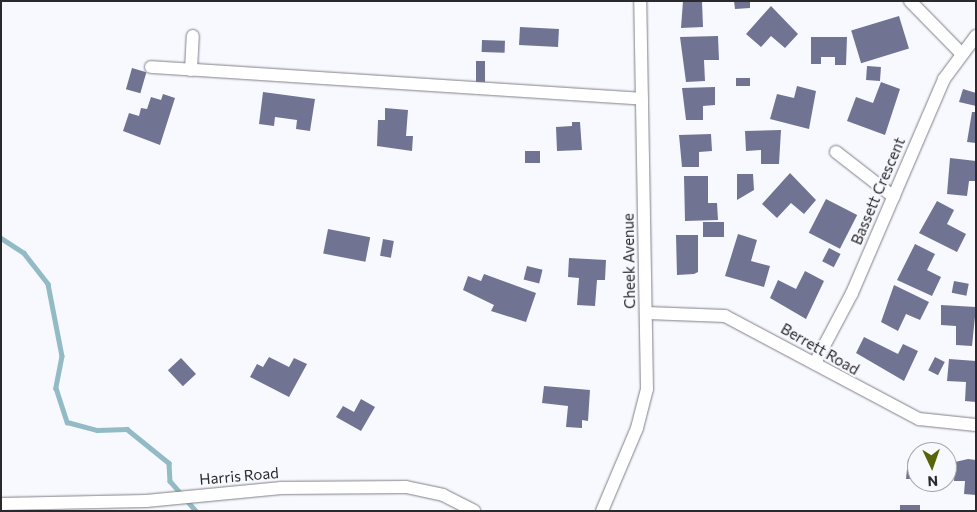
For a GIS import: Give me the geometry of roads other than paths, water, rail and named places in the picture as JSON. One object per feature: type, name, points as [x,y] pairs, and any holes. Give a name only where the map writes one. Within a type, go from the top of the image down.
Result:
[{"type":"street","name":"Cheek Avenue","points":[[602,511],[637,428],[647,389],[640,1]]},
{"type":"street","points":[[910,1],[960,52]]},
{"type":"street","points":[[192,70],[194,36]]},
{"type":"street","name":"Bassett Crescent","points":[[815,363],[894,197],[930,106],[960,52],[976,36]]},
{"type":"street","points":[[151,67],[642,99]]},
{"type":"street","points":[[836,152],[894,197]]},
{"type":"street","name":"Berrett Road","points":[[647,313],[725,316],[815,363],[838,379],[919,419],[976,424]]},
{"type":"street","name":"Harris Road","points":[[1,504],[170,497],[281,488],[406,487],[443,495],[474,511]]},
{"type":"waterway","points":[[1,238],[24,253],[48,284],[62,356],[56,388],[67,422],[97,430],[127,429],[169,463],[170,481],[196,511]]}]
